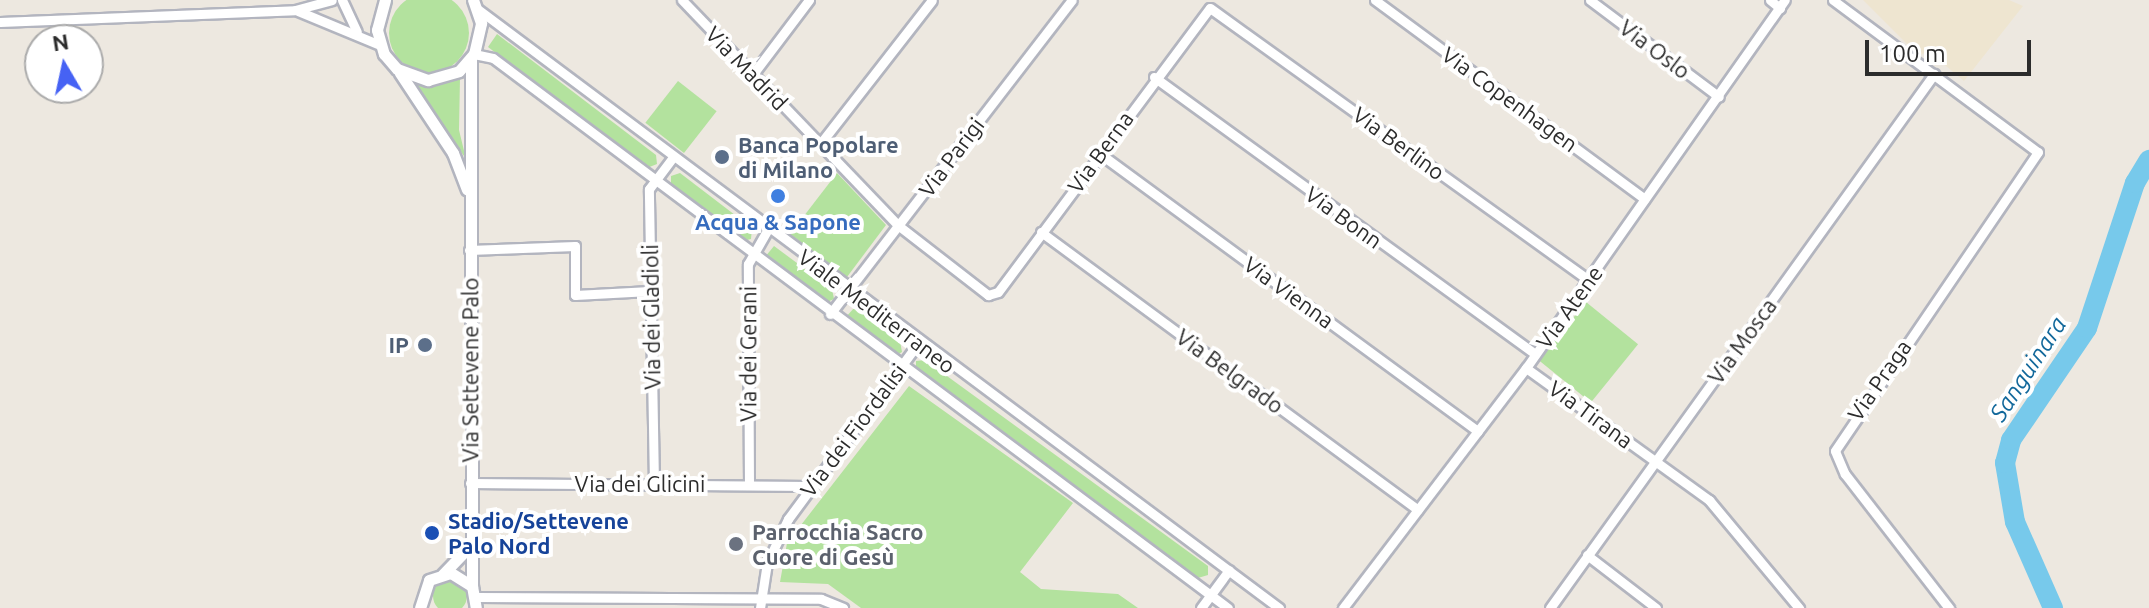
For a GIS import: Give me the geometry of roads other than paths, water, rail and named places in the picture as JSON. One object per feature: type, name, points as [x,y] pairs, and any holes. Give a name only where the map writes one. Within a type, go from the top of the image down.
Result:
[{"type":"street","points":[[0,22],[295,10],[332,0]]},
{"type":"street","points":[[342,0],[359,34]]},
{"type":"street","points":[[295,10],[380,45],[385,0]]},
{"type":"street","name":"Via Madrid","points":[[682,0],[899,226],[990,296]]},
{"type":"street","points":[[753,74],[809,0]]},
{"type":"street","points":[[820,144],[932,0]]},
{"type":"street","name":"Via Parigi","points":[[830,314],[1072,0]]},
{"type":"street","name":"Via Copenhagen","points":[[1375,0],[1645,199]]},
{"type":"street","name":"Via Oslo","points":[[1590,0],[1719,97]]},
{"type":"street","points":[[1770,0],[1783,4]]},
{"type":"street","points":[[1833,0],[1934,74]]},
{"type":"street","name":"Via Atene","points":[[1343,608],[1526,368],[1783,4]]},
{"type":"street","name":"Via Settevene Palo","points":[[475,597],[470,483],[469,196],[476,5]]},
{"type":"street","name":"Viale Mediterraneo","points":[[476,5],[672,158],[918,343],[1279,608]]},
{"type":"street","name":"Via Berna","points":[[990,296],[1209,8]]},
{"type":"street","name":"Via Berlino","points":[[1209,8],[1589,280]]},
{"type":"street","name":"Via Settevene Palo","points":[[380,45],[453,153],[469,196]]},
{"type":"street","points":[[397,69],[436,79],[472,57]]},
{"type":"street","name":"Viale Mediterraneo","points":[[472,57],[493,58],[653,183],[900,368],[1228,608]]},
{"type":"street","name":"Via Praga","points":[[1934,74],[2038,152],[1835,451],[1845,474],[1949,608]]},
{"type":"street","name":"Via Mosca","points":[[1550,608],[1934,74]]},
{"type":"street","name":"Via Bonn","points":[[1154,77],[1535,354]]},
{"type":"street","name":"Via Vienna","points":[[1099,153],[1478,431]]},
{"type":"street","points":[[653,183],[672,158]]},
{"type":"street","name":"Via dei Gladioli","points":[[653,183],[650,291],[654,484]]},
{"type":"street","name":"Via dei Gerani","points":[[749,485],[750,254],[768,229]]},
{"type":"street","name":"Via Belgrado","points":[[1041,232],[1418,510]]},
{"type":"street","points":[[469,250],[575,246],[575,295],[650,291]]},
{"type":"street","name":"Via dei Fiordalisi","points":[[761,603],[774,544],[810,486],[918,343]]},
{"type":"street","name":"Via Tirana","points":[[1526,368],[1713,504],[1799,608]]},
{"type":"street","name":"Via dei Glicini","points":[[470,483],[810,486]]},
{"type":"street","points":[[420,608],[424,586],[443,574],[472,543]]},
{"type":"street","points":[[1587,555],[1656,608]]},
{"type":"street","points":[[1201,608],[1229,570]]},
{"type":"street","points":[[443,574],[475,597],[761,603],[821,599],[843,608]]},
{"type":"waterway","name":"Sanguinara","points":[[2053,608],[2015,522],[2005,463],[2011,440],[2087,328],[2135,183],[2149,160]]},
{"type":"place","name":"Banca Popolare di Milano","points":[[722,157]]},
{"type":"place","name":"Acqua & Sapone","points":[[778,196]]},
{"type":"place","name":"IP","points":[[425,345]]},
{"type":"place","name":"Stadio/Settevene Palo Nord","points":[[432,533]]},
{"type":"place","name":"Parrocchia Sacro Cuore di Gesù","points":[[736,544]]}]
